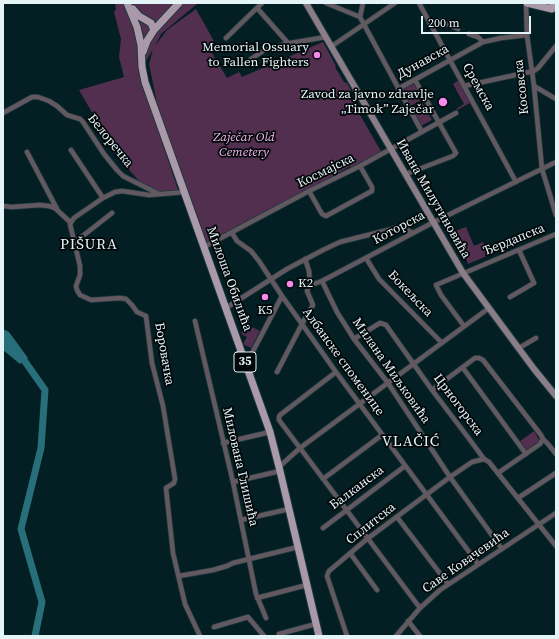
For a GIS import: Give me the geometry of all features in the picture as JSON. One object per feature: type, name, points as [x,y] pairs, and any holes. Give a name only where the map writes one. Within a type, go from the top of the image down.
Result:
[{"type":"main road","points":[[128,3],[137,14],[152,24],[152,33],[144,37],[138,30]]},
{"type":"main road","name":"Милоша Обилића","points":[[128,3],[138,30],[141,45],[142,67],[150,95],[270,432],[319,636]]},
{"type":"main road","points":[[526,3],[554,7]]},
{"type":"main road","name":"Милоша Обилића","points":[[147,21],[162,17],[177,5]]},
{"type":"main road","name":"Милоша Обилића","points":[[150,95],[144,71],[144,48],[152,33],[177,5]]},
{"type":"main road","name":"35","points":[[138,30],[140,22],[147,21]]},
{"type":"street","points":[[226,38],[262,3]]},
{"type":"street","name":"Ивана Милутиновића","points":[[306,3],[463,272],[556,396]]},
{"type":"street","points":[[326,3],[360,17],[422,132]]},
{"type":"street","points":[[360,17],[363,3]]},
{"type":"street","points":[[332,46],[395,3]]},
{"type":"street","name":"Сремска","points":[[419,3],[516,182]]},
{"type":"street","name":"Косовска","points":[[526,3],[527,35],[534,86],[542,168],[556,215]]},
{"type":"street","points":[[257,8],[288,43]]},
{"type":"street","points":[[430,24],[440,21],[458,29]]},
{"type":"street","points":[[470,34],[478,37],[483,42]]},
{"type":"street","name":"Дунавска","points":[[398,89],[483,42],[496,38],[527,35]]},
{"type":"street","points":[[251,59],[264,51],[288,43],[326,37]]},
{"type":"street","points":[[464,86],[532,72],[538,68],[556,46]]},
{"type":"street","points":[[406,174],[453,156],[456,153],[415,80]]},
{"type":"street","points":[[534,86],[556,99]]},
{"type":"street","name":"Белоречка","points":[[3,113],[32,97],[38,97],[49,101],[67,116],[80,119],[83,122],[104,154],[123,176],[159,194]]},
{"type":"street","name":"Космајска","points":[[204,247],[392,149],[456,113]]},
{"type":"street","points":[[71,150],[103,198]]},
{"type":"street","points":[[27,152],[58,211]]},
{"type":"street","name":"Которска","points":[[310,283],[314,284],[322,281],[434,222],[556,162]]},
{"type":"street","points":[[309,191],[322,214],[326,216],[371,192],[372,190],[360,166]]},
{"type":"street","points":[[3,206],[49,206],[58,211],[70,222],[103,198],[118,191],[149,195],[185,192]]},
{"type":"street","points":[[75,242],[112,212]]},
{"type":"street","name":"Боровачка","points":[[70,222],[80,266],[80,275],[76,286],[80,295],[91,300],[126,299],[137,312],[145,315],[147,318],[152,363],[163,406],[175,479],[174,483],[167,487],[166,490],[173,553],[179,576],[181,592],[200,636]]},
{"type":"street","points":[[226,308],[305,259],[335,244],[349,239],[399,228],[413,233]]},
{"type":"street","name":"Албанске споменице","points":[[232,233],[237,241],[255,255],[282,296],[359,404],[478,564]]},
{"type":"street","name":"Ђердапска","points":[[464,326],[443,299],[436,285],[463,272],[556,234]]},
{"type":"street","points":[[510,297],[534,284],[519,250]]},
{"type":"street","name":"Бокељска","points":[[366,258],[379,279],[442,343]]},
{"type":"street","points":[[277,372],[313,305],[308,291],[310,283],[305,259]]},
{"type":"street","name":"Милана Миљковића","points":[[322,281],[337,312],[354,339],[388,383],[450,477],[502,549]]},
{"type":"street","points":[[244,360],[252,353],[282,296]]},
{"type":"street","points":[[232,482],[280,469],[300,448],[489,308]]},
{"type":"street","name":"Милована Глишића","points":[[195,321],[224,444],[257,598],[266,618]]},
{"type":"street","name":"Црногорска","points":[[354,339],[380,323],[384,323],[484,459],[488,460],[556,546]]},
{"type":"street","points":[[519,348],[536,338]]},
{"type":"street","points":[[432,390],[476,358],[481,359],[556,454]]},
{"type":"street","points":[[463,368],[526,454]]},
{"type":"street","points":[[336,372],[280,415],[279,420],[420,608]]},
{"type":"street","points":[[224,444],[270,432]]},
{"type":"street","points":[[323,479],[382,435]]},
{"type":"street","points":[[498,473],[540,444],[543,439]]},
{"type":"street","name":"Сплитска","points":[[347,636],[327,576],[331,569],[450,477],[472,462],[484,459]]},
{"type":"street","name":"Балканска","points":[[323,528],[405,466]]},
{"type":"street","points":[[518,498],[556,473]]},
{"type":"street","points":[[241,520],[289,510]]},
{"type":"street","name":"Саве Ковачевића","points":[[396,636],[420,608],[448,584],[556,513]]},
{"type":"street","points":[[397,517],[448,584]]},
{"type":"street","points":[[179,576],[213,570],[249,558],[298,548]]},
{"type":"street","points":[[350,553],[377,590]]},
{"type":"street","points":[[257,598],[307,585]]},
{"type":"street","points":[[214,627],[248,618],[251,619],[263,636]]},
{"type":"street","points":[[408,621],[420,636]]},
{"type":"street","points":[[279,634],[316,624]]},
{"type":"green space","name":"Zaječar Old Cemetery","points":[[115,3],[198,3],[161,34],[155,46],[167,30],[196,9],[215,43],[209,48],[227,78],[239,72],[242,77],[323,42],[336,66],[335,67],[351,90],[348,94],[382,153],[351,169],[350,166],[314,187],[205,243],[158,108],[149,64],[153,49],[139,73],[178,190],[160,192],[139,181],[118,157],[79,90],[124,77],[119,57],[121,39],[114,12],[116,9]]},
{"type":"green space","points":[[459,80],[472,102],[457,110],[456,109],[464,104],[453,84]]},
{"type":"green space","points":[[413,82],[423,99],[409,107],[399,89]]},
{"type":"green space","points":[[422,102],[432,120],[421,126],[411,108]]},
{"type":"green space","points":[[466,227],[474,246],[483,242],[489,255],[468,264],[455,231]]},
{"type":"green space","points":[[252,327],[260,331],[251,348],[243,344],[247,337],[241,334],[243,329],[250,332]]},
{"type":"green space","points":[[534,431],[540,441],[525,451],[519,442]]},
{"type":"water","points":[[3,329],[9,332],[28,358],[20,364],[3,350]]},
{"type":"waterway","points":[[19,353],[45,390],[41,448],[21,529],[42,602],[35,636]]},
{"type":"place","name":"Memorial Ossuary to Fallen Fighters","points":[[317,55]]},
{"type":"place","name":"Zavod za javno zdravlje „Timok” Zaječar","points":[[443,102]]},
{"type":"place","name":"K2","points":[[290,284]]},
{"type":"place","name":"K5","points":[[265,297]]},
{"type":"district","name":"PIŠURA","points":[[89,245]]},
{"type":"district","name":"VLAČIĆ","points":[[411,442]]}]
